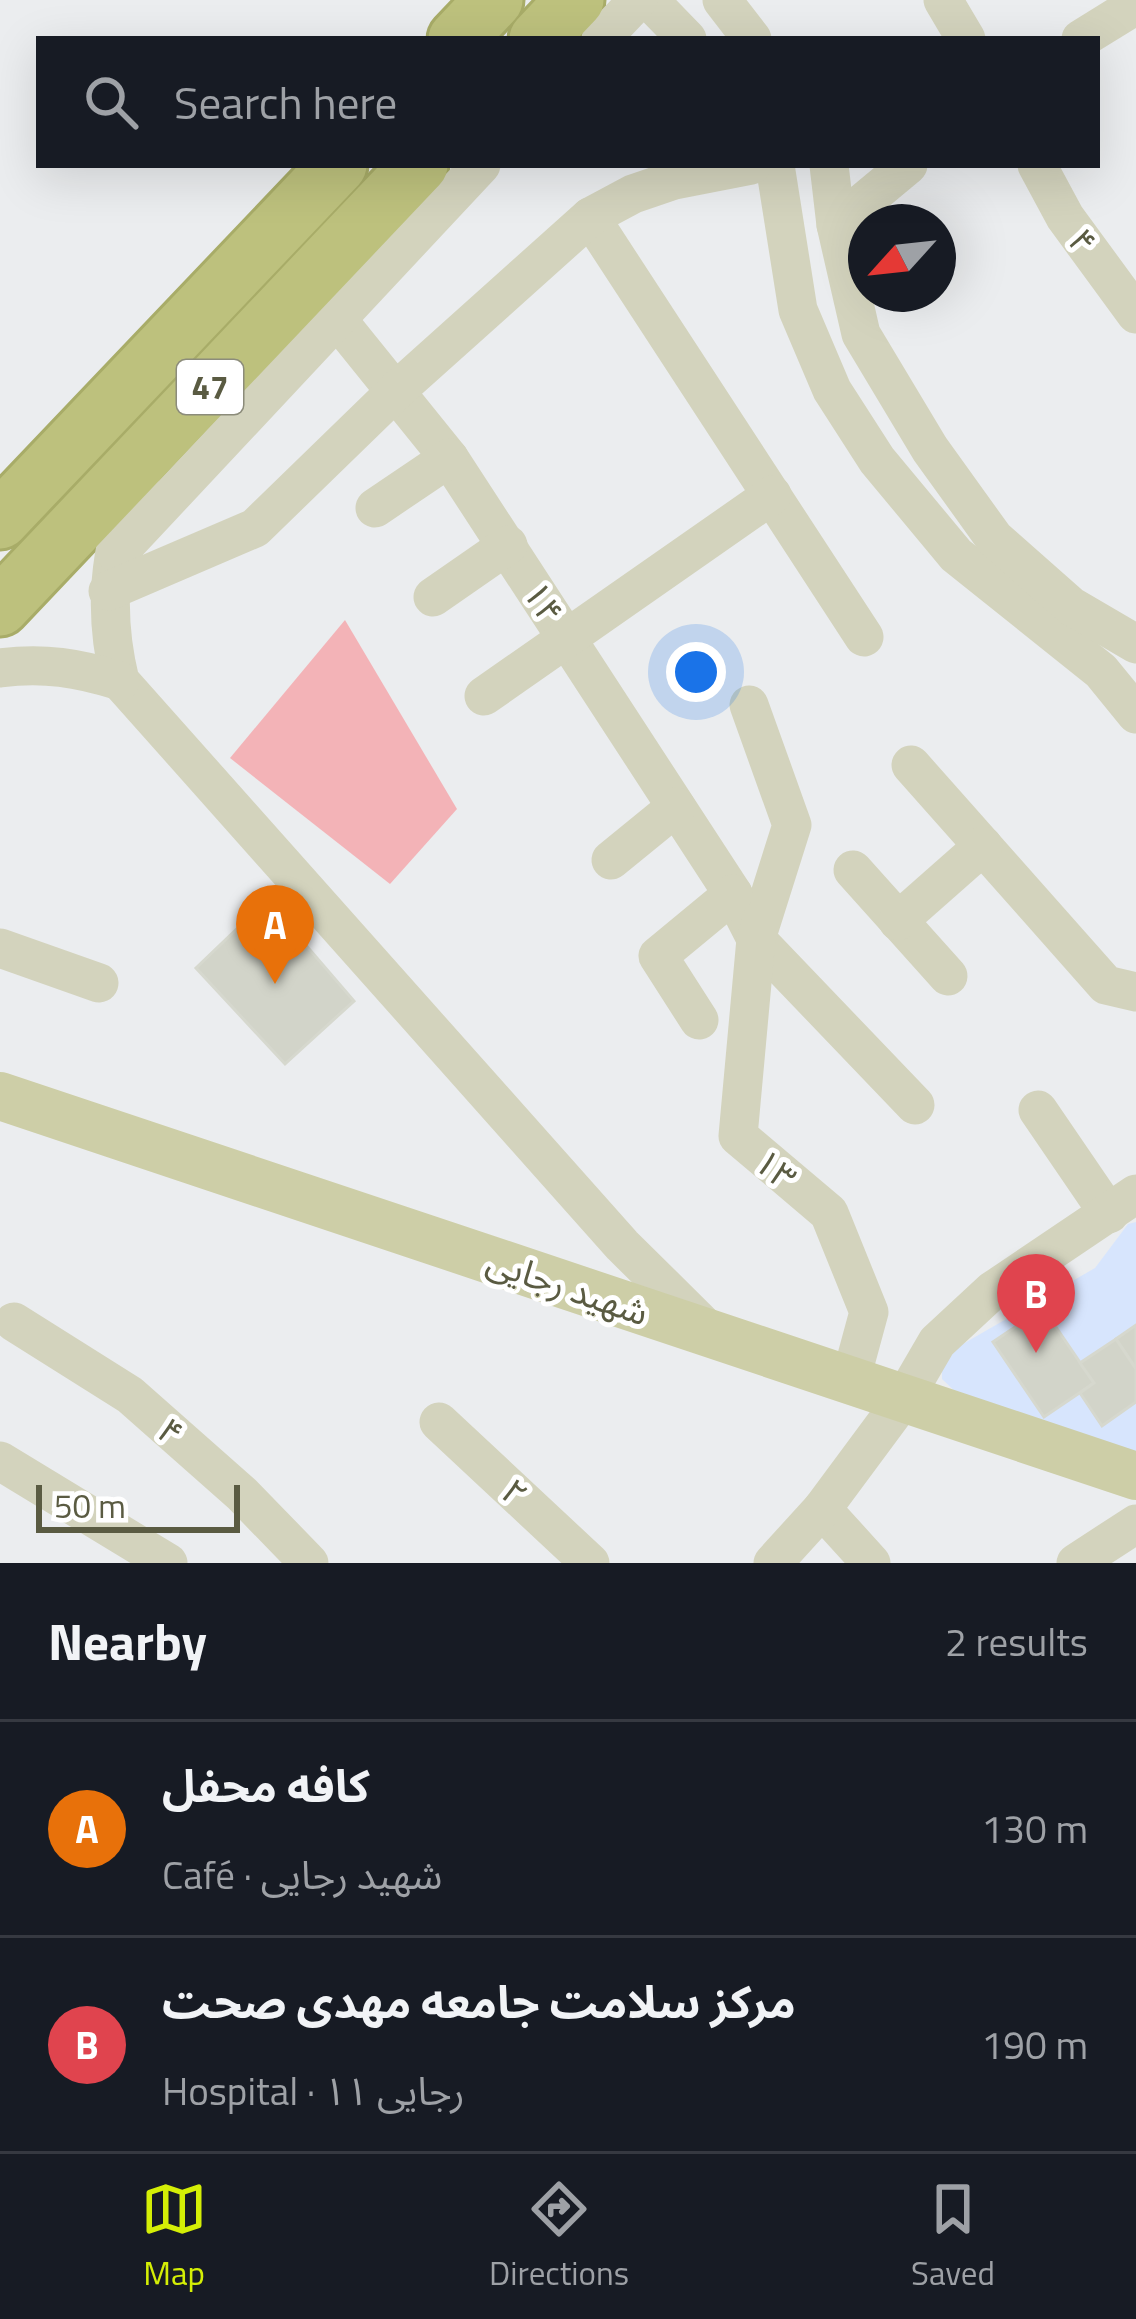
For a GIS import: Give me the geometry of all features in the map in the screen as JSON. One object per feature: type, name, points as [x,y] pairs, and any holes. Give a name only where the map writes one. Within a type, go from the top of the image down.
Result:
[{"type":"highway","points":[[460,36],[494,0]]},
{"type":"highway","points":[[541,36],[575,0]]},
{"type":"highway","name":"47","points":[[0,520],[335,168]]},
{"type":"highway","name":"47","points":[[0,607],[153,448],[319,304],[417,168]]},
{"type":"main road","name":"شهید رجایی","points":[[0,1096],[1136,1477]]},
{"type":"street","points":[[604,36],[638,0]]},
{"type":"street","points":[[649,0],[684,36]]},
{"type":"street","points":[[722,0],[750,36]]},
{"type":"street","points":[[943,0],[964,36]]},
{"type":"street","points":[[1086,36],[1136,5]]},
{"type":"street","points":[[111,574],[319,304],[478,168]]},
{"type":"street","points":[[111,574],[255,528],[397,390],[590,218],[654,187],[738,168]]},
{"type":"street","points":[[775,168],[798,310],[832,390],[866,443],[956,556],[1102,671],[1136,714]]},
{"type":"street","points":[[829,168],[836,225],[861,334],[930,449],[994,538],[1071,606],[1136,647],[1102,671]]},
{"type":"street","points":[[836,225],[904,168]]},
{"type":"street","name":"۴","points":[[1039,168],[1065,217],[1136,314]]},
{"type":"street","points":[[590,218],[865,637]]},
{"type":"street","name":"۱۴","points":[[319,304],[397,390],[449,458],[734,894],[756,939]]},
{"type":"street","points":[[153,448],[128,500],[111,574],[112,648],[120,681],[622,1245],[712,1334]]},
{"type":"street","points":[[376,508],[449,458]]},
{"type":"street","points":[[0,479],[55,462]]},
{"type":"street","points":[[484,696],[772,495]]},
{"type":"street","points":[[433,597],[508,545]]},
{"type":"street","points":[[0,668],[30,664],[76,667],[120,681]]},
{"type":"street","points":[[748,705],[793,825],[756,939],[915,1105]]},
{"type":"street","points":[[911,765],[983,846],[1062,961],[1106,985],[1136,992]]},
{"type":"street","points":[[611,860],[676,807]]},
{"type":"street","points":[[898,921],[983,846]]},
{"type":"street","points":[[853,870],[948,976]]},
{"type":"street","points":[[699,1020],[658,956],[734,894]]},
{"type":"street","name":"۱۳","points":[[756,939],[738,1136],[829,1213],[869,1312],[850,1382]]},
{"type":"street","points":[[3,960],[99,983]]},
{"type":"street","points":[[772,1563],[822,1509],[904,1397],[937,1342],[992,1291],[1123,1210],[1038,1110]]},
{"type":"street","name":"۴","points":[[14,1322],[130,1395],[242,1494],[309,1563]]},
{"type":"street","name":"۲","points":[[439,1422],[590,1563]]},
{"type":"street","points":[[0,1461],[168,1563]]},
{"type":"street","points":[[822,1509],[871,1563]]},
{"type":"street","points":[[1076,1563],[1136,1524]]},
{"type":"shaded area","points":[[345,620],[457,809],[390,884],[230,758]]},
{"type":"shaded area","points":[[1136,1222],[1136,1454],[962,1398],[942,1379],[942,1356],[1095,1268],[1128,1224]]},
{"type":"building","points":[[267,900],[354,1001],[285,1064],[196,968]]},
{"type":"building","points":[[1043,1308],[1094,1383],[1044,1417],[993,1342]]},
{"type":"building","points":[[1136,1325],[1136,1369],[1116,1339]]},
{"type":"building","points":[[1116,1339],[1136,1369],[1136,1402],[1102,1426],[1080,1393],[1094,1383],[1080,1363]]},
{"type":"place","name":"کافه محفل","points":[[275,984]]},
{"type":"place","name":"مرکز سلامت جامعه مهدی صحت","points":[[1036,1353]]}]
